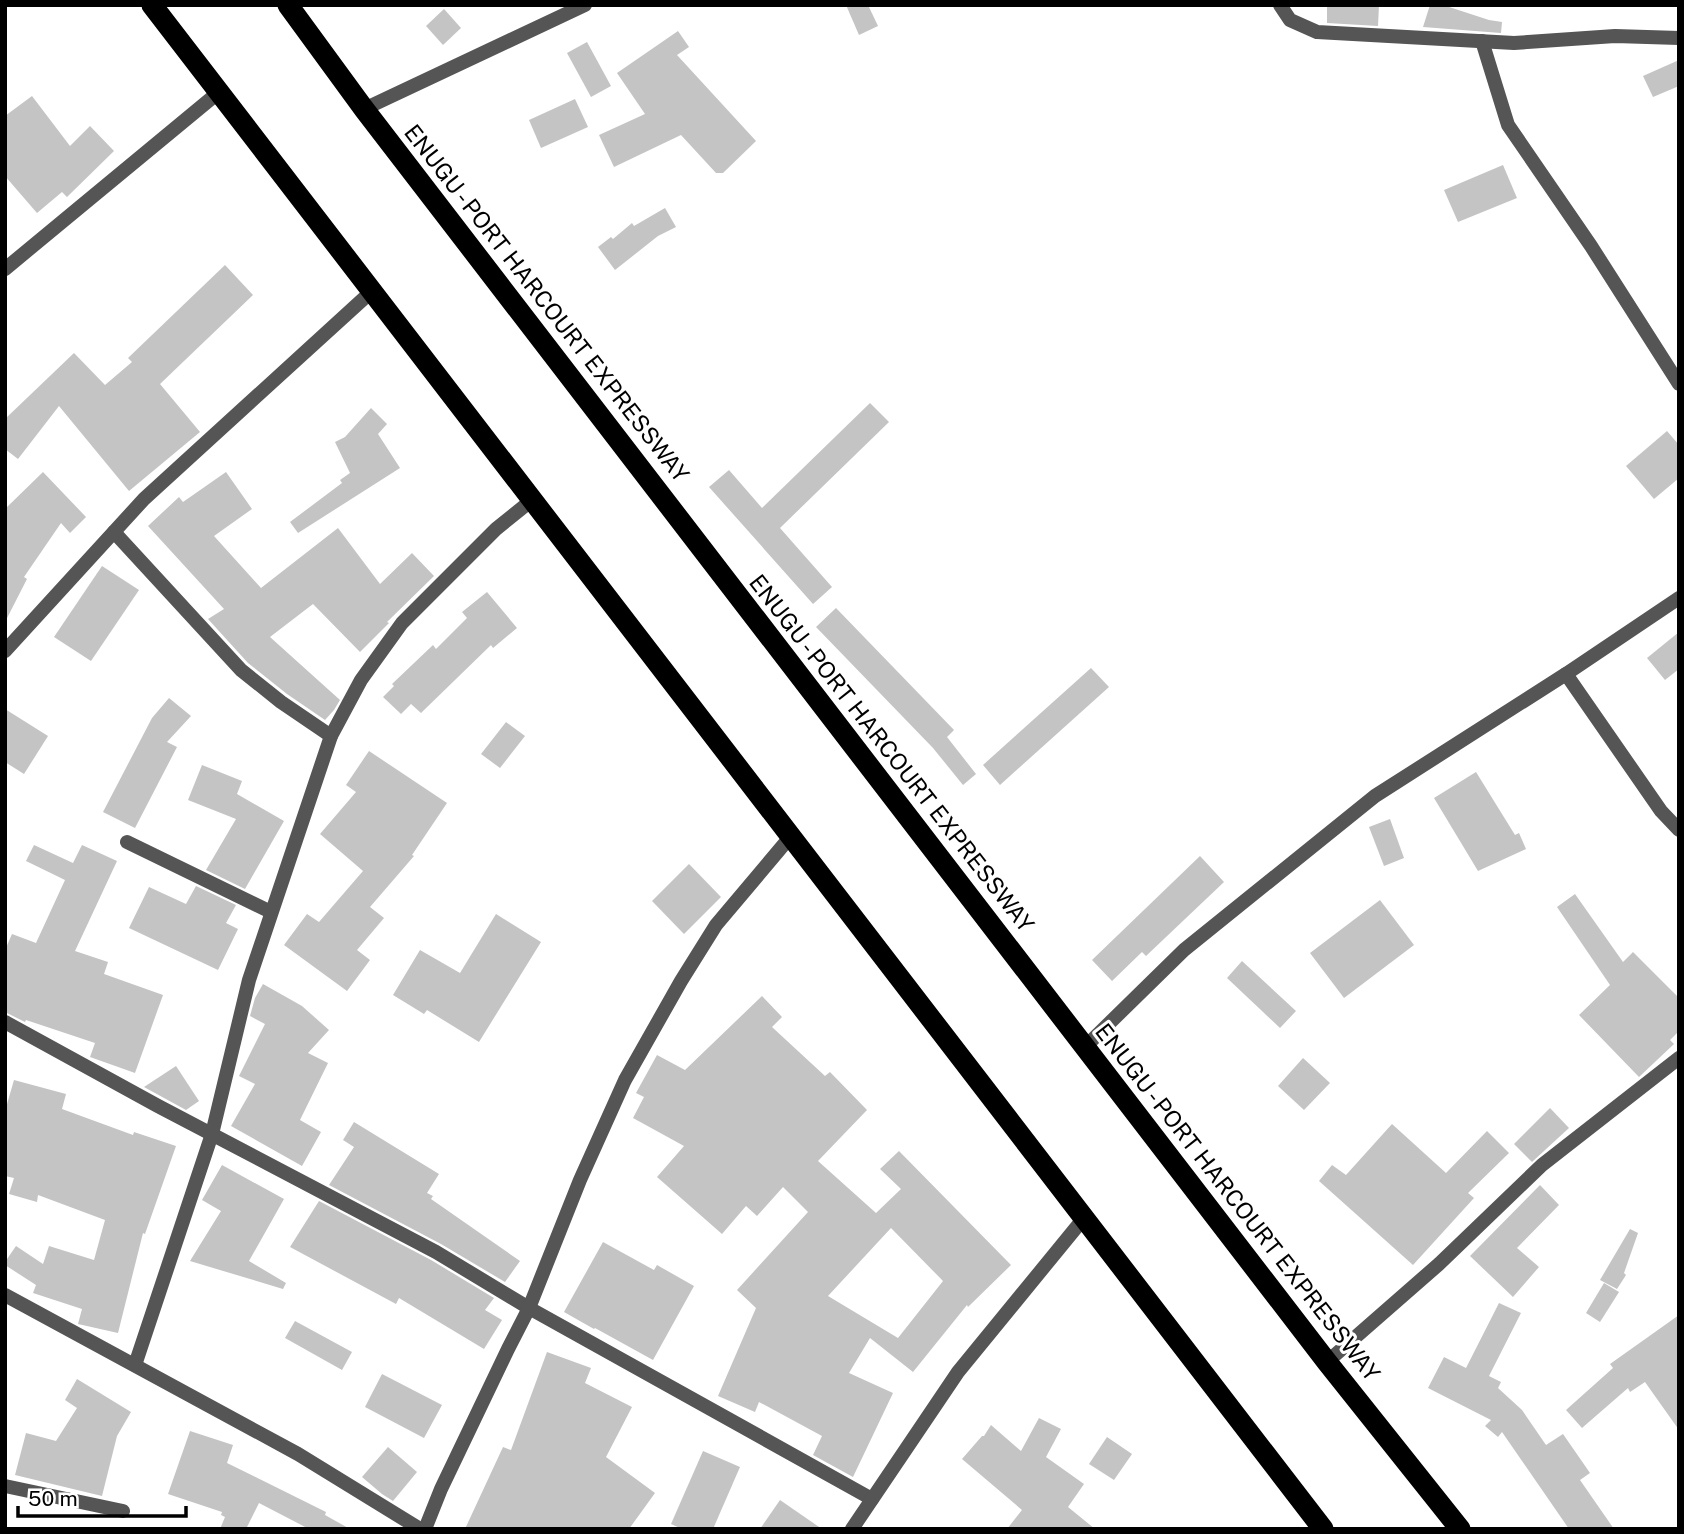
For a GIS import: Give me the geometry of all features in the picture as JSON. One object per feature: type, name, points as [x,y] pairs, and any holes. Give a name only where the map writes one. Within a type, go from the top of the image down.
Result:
[{"type":"highway","points":[[152,5],[1323,1529]]},
{"type":"highway","name":"ENUGU - PORT HARCOURT EXPRESSWAY","points":[[288,5],[364,109],[1327,1362],[1460,1529]]},
{"type":"street","points":[[364,109],[585,5]]},
{"type":"street","points":[[1280,5],[1290,20],[1317,32],[1514,43],[1615,36],[1679,38]]},
{"type":"street","points":[[1482,41],[1508,125],[1591,246],[1679,384]]},
{"type":"street","points":[[5,269],[219,92]]},
{"type":"street","points":[[5,651],[144,499],[372,291]]},
{"type":"street","points":[[135,1365],[212,1134],[249,980],[331,736],[361,680],[402,623],[496,529],[532,500]]},
{"type":"street","points":[[114,532],[242,670],[281,702],[331,736]]},
{"type":"street","points":[[1085,1047],[1184,950],[1375,796],[1679,598]]},
{"type":"street","points":[[1566,674],[1661,811],[1679,830]]},
{"type":"street","points":[[5,1295],[298,1454],[422,1529],[529,1308],[580,1180],[625,1080],[716,925],[791,836]]},
{"type":"street","points":[[127,842],[271,912]]},
{"type":"street","points":[[5,1022],[436,1252],[529,1308],[872,1499]]},
{"type":"street","points":[[1327,1362],[1439,1264],[1542,1165],[1679,1058]]},
{"type":"street","points":[[852,1529],[958,1372],[1084,1218]]},
{"type":"street","points":[[5,1486],[123,1511]]},
{"type":"building","points":[[846,5],[868,5],[878,26],[859,35]]},
{"type":"building","points":[[1327,5],[1379,5],[1378,26],[1327,23]]},
{"type":"building","points":[[1430,5],[1443,5],[1502,22],[1501,33],[1423,27]]},
{"type":"building","points":[[444,9],[461,28],[443,45],[426,26]]},
{"type":"building","points":[[678,31],[689,47],[677,55],[756,141],[723,173],[716,173],[681,135],[614,167],[599,135],[645,114],[617,73]]},
{"type":"building","points":[[587,42],[611,86],[591,97],[567,53]]},
{"type":"building","points":[[1679,60],[1679,86],[1653,97],[1643,76]]},
{"type":"building","points":[[32,96],[70,146],[90,126],[114,151],[67,197],[62,192],[37,213],[5,176],[5,116]]},
{"type":"building","points":[[575,99],[588,127],[541,148],[529,120]]},
{"type":"building","points":[[1503,165],[1517,198],[1458,222],[1444,190]]},
{"type":"building","points":[[665,208],[676,227],[658,236],[615,270],[598,247],[611,237],[613,239],[632,223],[634,226]]},
{"type":"building","points":[[225,265],[253,295],[160,384],[200,432],[129,491],[59,406],[18,459],[5,449],[5,419],[74,353],[105,385],[132,362],[128,358]]},
{"type":"building","points":[[870,403],[889,422],[780,528],[832,587],[813,604],[709,487],[729,470],[762,508]]},
{"type":"building","points":[[371,408],[387,424],[378,434],[400,468],[298,533],[290,522],[342,483],[340,480],[350,473],[335,442],[345,437]]},
{"type":"building","points":[[1667,431],[1679,445],[1679,478],[1654,499],[1626,466]]},
{"type":"building","points":[[43,472],[86,517],[70,533],[61,523],[24,577],[27,579],[5,622],[5,509]]},
{"type":"building","points":[[226,472],[252,509],[214,536],[261,588],[338,528],[380,584],[412,553],[434,576],[360,652],[313,604],[270,637],[340,700],[325,720],[248,663],[208,619],[224,609],[148,526],[179,497],[183,502]]},
{"type":"building","points":[[102,566],[139,590],[91,661],[54,637]]},
{"type":"building","points":[[487,592],[517,628],[493,648],[491,645],[421,713],[411,704],[401,714],[383,697],[394,686],[392,684],[433,645],[436,649],[467,618],[462,612]]},
{"type":"building","points":[[836,608],[954,730],[947,737],[976,774],[963,785],[933,748],[816,627]]},
{"type":"building","points":[[1679,632],[1679,669],[1665,680],[1647,658]]},
{"type":"building","points":[[1091,668],[1109,687],[1000,785],[983,765]]},
{"type":"building","points":[[169,698],[191,716],[167,742],[177,747],[135,828],[103,812],[152,718]]},
{"type":"building","points":[[5,709],[48,736],[24,774],[5,762]]},
{"type":"building","points":[[506,722],[525,736],[500,768],[481,754]]},
{"type":"building","points":[[369,751],[447,803],[412,855],[414,856],[370,907],[384,918],[357,950],[370,960],[347,991],[284,945],[307,914],[319,922],[363,871],[320,834],[356,792],[346,785]]},
{"type":"building","points":[[202,765],[242,781],[237,794],[284,821],[245,889],[206,870],[236,819],[188,800]]},
{"type":"building","points":[[1476,772],[1515,835],[1519,833],[1526,849],[1478,871],[1434,798]]},
{"type":"building","points":[[1390,819],[1404,858],[1384,866],[1369,827]]},
{"type":"building","points":[[34,845],[73,863],[82,845],[117,861],[75,951],[108,962],[104,974],[163,995],[135,1073],[90,1057],[95,1043],[26,1020],[25,1022],[5,1012],[5,950],[12,934],[36,943],[65,880],[26,861]]},
{"type":"building","points":[[1200,856],[1224,882],[1146,956],[1142,952],[1112,981],[1092,960]]},
{"type":"building","points":[[689,864],[721,897],[684,934],[652,901]]},
{"type":"building","points":[[196,886],[236,905],[226,923],[238,929],[218,970],[129,928],[149,887],[186,904]]},
{"type":"building","points":[[1575,894],[1623,962],[1633,952],[1679,998],[1679,1031],[1670,1040],[1674,1044],[1639,1077],[1579,1015],[1610,985],[1557,907]]},
{"type":"building","points":[[1380,900],[1414,945],[1344,998],[1310,953]]},
{"type":"building","points":[[496,914],[541,942],[479,1042],[427,1010],[424,1014],[393,995],[420,950],[460,973]]},
{"type":"building","points":[[1242,961],[1296,1011],[1280,1028],[1227,978]]},
{"type":"building","points":[[263,984],[302,1006],[329,1030],[308,1053],[328,1063],[300,1120],[321,1132],[302,1166],[231,1126],[255,1084],[239,1076],[265,1024],[250,1016],[255,998]]},
{"type":"building","points":[[762,996],[782,1017],[772,1027],[825,1076],[830,1072],[867,1110],[818,1161],[876,1213],[901,1189],[880,1169],[899,1151],[1011,1265],[968,1307],[967,1305],[913,1372],[870,1338],[849,1373],[893,1393],[853,1477],[813,1455],[822,1436],[759,1402],[755,1412],[718,1396],[756,1308],[737,1290],[808,1212],[783,1187],[757,1216],[746,1206],[722,1234],[657,1177],[684,1146],[633,1118],[644,1097],[636,1093],[657,1055],[685,1070]],"holes":[[[891,1228],[943,1281],[898,1338],[828,1296]]]},
{"type":"building","points":[[1303,1058],[1330,1083],[1304,1110],[1278,1086]]},
{"type":"building","points":[[176,1066],[199,1101],[186,1110],[144,1087]]},
{"type":"building","points":[[14,1080],[66,1094],[62,1109],[133,1135],[134,1132],[176,1146],[145,1234],[143,1233],[118,1333],[78,1324],[82,1309],[33,1293],[36,1285],[5,1265],[16,1246],[43,1264],[49,1246],[94,1260],[105,1220],[38,1195],[37,1202],[9,1194],[14,1178],[5,1176],[5,1111]]},
{"type":"building","points":[[1550,1108],[1569,1128],[1532,1162],[1514,1144]]},
{"type":"building","points":[[354,1122],[439,1174],[427,1193],[433,1196],[431,1199],[520,1261],[505,1282],[441,1244],[329,1185],[354,1147],[343,1140]]},
{"type":"building","points":[[1392,1124],[1446,1173],[1487,1131],[1509,1153],[1468,1193],[1474,1198],[1413,1265],[1319,1181],[1332,1165],[1346,1175]]},
{"type":"building","points":[[222,1165],[284,1199],[249,1261],[286,1283],[283,1289],[190,1261],[221,1211],[202,1200]]},
{"type":"building","points":[[1540,1185],[1559,1205],[1517,1248],[1539,1267],[1513,1297],[1470,1256]]},
{"type":"building","points":[[319,1201],[431,1260],[494,1298],[485,1310],[502,1320],[484,1349],[399,1298],[396,1304],[290,1247]]},
{"type":"building","points":[[1630,1229],[1638,1233],[1624,1273],[1626,1275],[1617,1289],[1600,1280]]},
{"type":"building","points":[[603,1242],[654,1270],[657,1265],[694,1286],[653,1360],[564,1312]]},
{"type":"building","points":[[1604,1283],[1619,1292],[1600,1322],[1586,1313]]},
{"type":"building","points":[[1499,1303],[1521,1313],[1489,1376],[1501,1382],[1498,1388],[1522,1410],[1546,1445],[1563,1434],[1590,1473],[1580,1480],[1614,1529],[1569,1529],[1502,1432],[1498,1437],[1485,1426],[1491,1420],[1428,1388],[1444,1357],[1466,1368]]},
{"type":"building","points":[[1679,1315],[1679,1430],[1645,1382],[1630,1392],[1628,1388],[1582,1428],[1566,1410],[1613,1368],[1610,1364]]},
{"type":"building","points":[[295,1321],[352,1352],[342,1370],[285,1338]]},
{"type":"building","points":[[547,1352],[591,1368],[585,1383],[632,1407],[606,1457],[655,1493],[629,1529],[465,1529],[503,1447],[511,1450]]},
{"type":"building","points":[[382,1374],[442,1405],[424,1438],[365,1407]]},
{"type":"building","points":[[77,1379],[131,1412],[117,1436],[102,1496],[15,1475],[26,1433],[56,1441],[77,1408],[65,1400]]},
{"type":"building","points":[[1039,1418],[1061,1429],[1046,1457],[1084,1484],[1068,1507],[1095,1529],[1007,1529],[1022,1510],[962,1459],[991,1425],[1021,1451]]},
{"type":"building","points":[[190,1431],[233,1445],[227,1463],[326,1512],[325,1515],[350,1529],[309,1529],[259,1503],[246,1529],[220,1529],[225,1517],[221,1515],[222,1512],[168,1494]]},
{"type":"building","points":[[1107,1437],[1132,1454],[1114,1480],[1089,1464]]},
{"type":"building","points":[[388,1447],[417,1472],[393,1501],[362,1477]]},
{"type":"building","points":[[703,1451],[740,1467],[713,1529],[682,1529],[671,1524]]},
{"type":"building","points":[[780,1500],[822,1529],[760,1529]]}]
